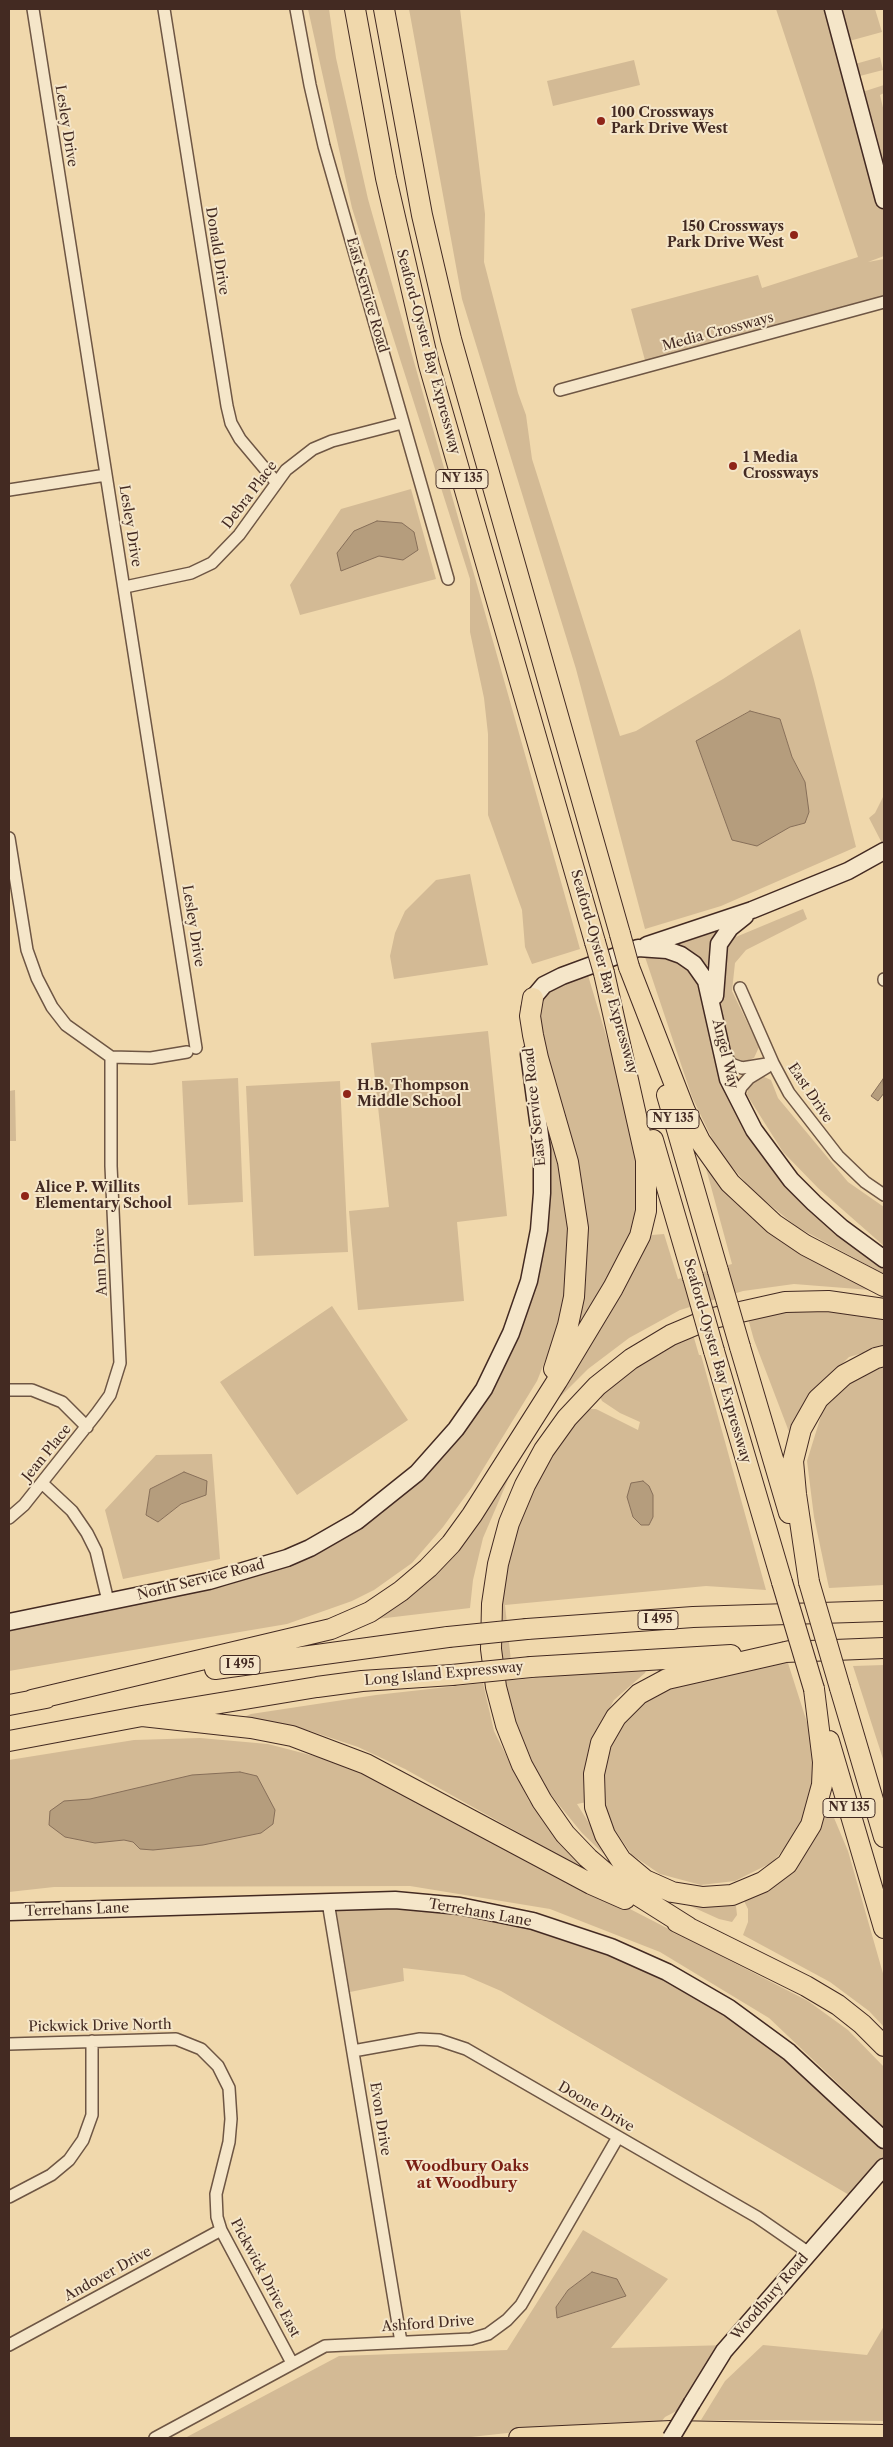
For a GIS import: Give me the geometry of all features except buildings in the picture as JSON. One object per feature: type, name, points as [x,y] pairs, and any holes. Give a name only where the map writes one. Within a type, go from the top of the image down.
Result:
[{"type":"highway","points":[[345,9],[366,107],[386,178]]},
{"type":"highway","name":"Seaford-Oyster Bay Expressway","points":[[355,9],[386,178],[429,365],[714,1352],[884,1928]]},
{"type":"highway","name":"Seaford-Oyster Bay Expressway","points":[[384,9],[422,215],[465,391],[629,967],[884,1837]]},
{"type":"highway","points":[[392,9],[422,215]]},
{"type":"highway","points":[[629,967],[685,1111],[700,1141],[725,1177],[751,1205],[774,1224],[805,1245],[884,1286]]},
{"type":"highway","points":[[32,1700],[331,1629],[370,1612],[401,1591],[428,1568],[451,1544],[472,1515],[613,1288],[640,1236],[646,1211],[646,1160],[604,973]]},
{"type":"highway","points":[[498,1472],[550,1377],[560,1354],[574,1297],[578,1263],[578,1228],[575,1196],[568,1162],[538,1058],[530,1016],[533,998]]},
{"type":"highway","points":[[688,1927],[615,1881],[588,1858],[565,1834],[522,1765],[506,1726],[496,1687],[491,1649],[492,1604],[498,1564],[509,1523],[525,1485],[544,1450],[567,1418],[597,1386],[631,1359],[671,1335],[709,1319],[785,1302],[828,1301],[884,1309]]},
{"type":"highway","points":[[809,1582],[793,1461],[801,1429],[818,1399],[844,1375],[876,1358],[884,1356]]},
{"type":"highway","points":[[789,1614],[884,1604]]},
{"type":"highway","name":"I 495","points":[[9,1705],[271,1660],[448,1637],[693,1617],[884,1611]]},
{"type":"highway","name":"Long Island Expressway","points":[[9,1741],[142,1716],[353,1682],[531,1667],[790,1651],[884,1648]]},
{"type":"highway","points":[[790,1651],[667,1679],[639,1694],[616,1717],[602,1743],[594,1774],[595,1807],[605,1835],[621,1860],[646,1880],[672,1892],[703,1897],[732,1895],[764,1882],[788,1864],[811,1825],[822,1784],[823,1762],[814,1689]]},
{"type":"highway","points":[[840,1688],[884,1790]]},
{"type":"highway","points":[[142,1716],[251,1728],[292,1736],[366,1764],[591,1884],[688,1927],[838,2005],[862,2024],[884,2046]]},
{"type":"highway","points":[[519,2438],[671,2431],[884,2435]]},
{"type":"main road","points":[[832,9],[884,200]]},
{"type":"main road","points":[[638,948],[752,910],[848,871],[884,851]]},
{"type":"main road","points":[[716,1026],[715,982],[719,944],[730,928],[752,910]]},
{"type":"main road","name":"Angel Way","points":[[533,998],[544,985],[562,976],[638,948],[667,950],[681,955],[694,964],[706,981],[728,1079],[737,1099],[770,1153],[792,1180],[842,1228],[884,1259]]},
{"type":"main road","name":"East Service Road","points":[[446,1441],[484,1389],[495,1368],[511,1332],[526,1289],[535,1247],[542,1193],[542,1150],[527,1041],[527,1015],[533,998]]},
{"type":"main road","name":"North Service Road","points":[[9,1622],[240,1574],[310,1548],[357,1521],[399,1489],[446,1441]]},
{"type":"main road","name":"Terrehans Lane","points":[[9,1912],[395,1900],[460,1906],[533,1921],[611,1947],[667,1972],[746,2019],[790,2052],[884,2140]]},
{"type":"main road","name":"Woodbury Road","points":[[671,2438],[724,2351],[884,2167]]},
{"type":"street","name":"Lesley Drive","points":[[33,9],[124,588],[191,1050],[151,1058],[111,1057]]},
{"type":"street","name":"Donald Drive","points":[[164,9],[231,423],[240,439],[276,482]]},
{"type":"street","name":"East Service Road","points":[[296,9],[310,85],[324,146],[448,579]]},
{"type":"street","name":"Media Crossways","points":[[560,390],[884,302]]},
{"type":"street","name":"Debra Place","points":[[124,588],[191,573],[212,563],[239,535],[276,482],[297,459],[313,449],[332,441],[402,423]]},
{"type":"street","points":[[9,490],[106,474]]},
{"type":"street","points":[[9,838],[20,917],[27,950],[36,978],[52,1007],[66,1025],[111,1057]]},
{"type":"street","name":"East Drive","points":[[740,988],[773,1063],[790,1093],[832,1149],[865,1182],[884,1195]]},
{"type":"street","points":[[722,1050],[731,1064],[742,1068],[773,1063]]},
{"type":"street","name":"Ann Drive","points":[[87,1427],[110,1395],[120,1363],[121,1350],[111,1166],[111,1057]]},
{"type":"street","points":[[737,1099],[741,1087],[749,1078],[773,1063]]},
{"type":"street","points":[[9,1390],[32,1390],[56,1398],[87,1427]]},
{"type":"street","name":"Jean Place","points":[[9,1518],[24,1505],[87,1427]]},
{"type":"street","points":[[42,1483],[72,1511],[87,1532],[96,1551],[108,1602]]},
{"type":"street","name":"Evon Drive","points":[[328,1902],[401,2342]]},
{"type":"street","name":"Pickwick Drive North","points":[[9,2044],[176,2039],[201,2049],[214,2062]]},
{"type":"street","name":"Doone Drive","points":[[353,2051],[420,2039],[439,2040],[455,2044],[757,2217],[809,2253]]},
{"type":"street","points":[[9,2197],[51,2175],[70,2160],[83,2140],[92,2115],[92,2041]]},
{"type":"street","name":"Pickwick Drive East","points":[[214,2062],[226,2079],[229,2088],[231,2119],[229,2142],[216,2194],[221,2230],[292,2363]]},
{"type":"street","name":"Ashford Drive","points":[[155,2438],[292,2363],[329,2345],[471,2339],[488,2334],[507,2320],[531,2290],[618,2137]]},
{"type":"street","name":"Andover Drive","points":[[9,2345],[221,2230]]},
{"type":"shaded area","points":[[308,9],[329,9],[336,58],[368,199],[580,949],[532,964],[525,947],[522,910],[488,815],[488,734],[484,698],[470,632],[470,579],[352,208]]},
{"type":"shaded area","points":[[409,9],[460,9],[485,214],[484,262],[518,393],[526,415],[532,459],[620,736],[636,731],[723,679],[800,629],[856,847],[721,906],[645,929],[576,669],[462,299]],"holes":[[[749,711],[780,719],[792,757],[805,782],[805,823],[732,840],[697,741]]]},
{"type":"shaded area","points":[[776,9],[875,9],[882,32],[842,43],[848,66],[880,57],[883,70],[852,78],[856,94],[884,85],[884,93],[880,95],[884,112],[884,256],[868,262],[884,259],[884,302],[646,364],[631,309],[758,275],[762,288],[858,257]]},
{"type":"shaded area","points":[[634,60],[640,85],[553,106],[547,81]]},
{"type":"shaded area","points":[[411,489],[436,579],[300,615],[290,585],[341,509]]},
{"type":"shaded area","points":[[377,521],[402,523],[414,532],[418,550],[403,560],[379,556],[341,571],[337,553],[354,531]]},
{"type":"shaded area","points":[[750,711],[780,719],[792,757],[805,782],[809,812],[805,823],[790,827],[757,846],[732,840],[696,741]]},
{"type":"shaded area","points":[[884,795],[884,847],[869,818],[875,813]]},
{"type":"shaded area","points":[[470,874],[488,965],[394,979],[390,956],[395,933],[405,911],[436,880]]},
{"type":"shaded area","points":[[803,909],[807,919],[746,950],[735,963],[732,991],[759,1047],[754,1058],[743,1062],[736,1060],[728,1048],[720,998],[726,936],[730,944],[731,939]]},
{"type":"shaded area","points":[[719,931],[711,964],[705,966],[675,945]]},
{"type":"shaded area","points":[[644,954],[669,954],[697,975],[758,1141],[884,1262],[884,1274],[797,1227],[753,1191],[718,1151],[692,1097]]},
{"type":"shaded area","points":[[587,972],[617,1072],[639,1161],[638,1227],[586,1320],[573,1333],[581,1295],[535,1012],[539,1003],[550,989]]},
{"type":"shaded area","points":[[488,1031],[507,1216],[457,1222],[464,1301],[358,1310],[349,1211],[389,1207],[371,1043]]},
{"type":"shaded area","points":[[762,1076],[771,1080],[778,1098],[848,1182],[884,1207],[884,1246],[818,1188],[783,1152],[747,1095],[749,1083]]},
{"type":"shaded area","points":[[238,1078],[243,1202],[188,1205],[182,1081]]},
{"type":"shaded area","points":[[883,1079],[884,1093],[878,1101],[871,1096]]},
{"type":"shaded area","points":[[340,1081],[348,1252],[254,1256],[246,1086]]},
{"type":"shaded area","points":[[15,1090],[16,1141],[9,1141],[9,1091]]},
{"type":"shaded area","points":[[549,1133],[565,1182],[570,1225],[570,1259],[563,1304],[551,1346],[537,1381],[472,1487],[443,1527],[412,1563],[374,1590],[352,1601],[287,1624],[9,1671],[9,1629],[226,1586],[306,1558],[381,1514],[439,1461],[470,1423],[496,1381],[525,1320],[545,1244],[550,1188]]},
{"type":"shaded area","points":[[701,1150],[737,1197],[871,1287],[870,1290],[794,1284],[743,1291],[680,1310],[629,1338],[588,1369],[556,1401],[652,1235],[664,1234],[678,1279],[732,1264]]},
{"type":"shaded area","points":[[332,1306],[408,1420],[297,1495],[220,1382]]},
{"type":"shaded area","points":[[784,1307],[884,1314],[884,1347],[849,1357],[819,1387],[791,1437],[754,1340],[747,1315]]},
{"type":"shaded area","points":[[692,1331],[699,1355],[701,1355],[766,1590],[706,1586],[505,1605],[513,1680],[647,1668],[645,1673],[614,1700],[595,1735],[587,1802],[577,1804],[615,1865],[582,1833],[555,1800],[539,1778],[521,1742],[506,1691],[496,1614],[513,1527],[546,1456],[586,1409],[596,1409],[638,1430],[640,1422],[620,1413],[602,1401],[599,1394],[605,1385]]},
{"type":"shaded area","points":[[884,1365],[884,1585],[829,1588],[814,1517],[807,1461],[825,1403],[864,1370]]},
{"type":"shaded area","points":[[212,1454],[220,1559],[123,1579],[105,1510],[156,1455]],"holes":[[[184,1472],[191,1500],[181,1504],[158,1522],[146,1515],[150,1489]]]},
{"type":"shaded area","points":[[513,1468],[483,1538],[473,1580],[470,1608],[352,1622],[457,1546],[493,1500]]},
{"type":"shaded area","points":[[184,1472],[207,1481],[206,1495],[181,1504],[158,1522],[146,1515],[150,1489]]},
{"type":"shaded area","points":[[643,1481],[649,1486],[653,1495],[653,1517],[649,1525],[641,1525],[633,1517],[627,1497],[631,1483]]},
{"type":"shaded area","points":[[788,1663],[811,1735],[815,1771],[813,1791],[798,1832],[773,1862],[735,1881],[701,1885],[660,1874],[632,1855],[610,1823],[602,1790],[605,1751],[619,1723],[670,1682],[744,1666]]},
{"type":"shaded area","points":[[884,1665],[884,1762],[853,1666]]},
{"type":"shaded area","points":[[483,1683],[494,1731],[529,1801],[588,1868],[587,1871],[405,1769],[358,1747],[307,1730],[247,1721],[242,1718],[251,1714],[376,1695]]},
{"type":"shaded area","points":[[200,1738],[268,1744],[345,1764],[394,1787],[808,2001],[848,2030],[884,2067],[884,2127],[769,2018],[660,1952],[550,1909],[410,1886],[54,1887],[9,1892],[9,1760],[134,1740]]},
{"type":"shaded area","points":[[240,1772],[257,1776],[275,1810],[273,1824],[261,1833],[203,1845],[153,1850],[140,1849],[133,1842],[124,1840],[95,1843],[65,1837],[49,1825],[50,1811],[64,1801],[90,1799],[192,1775]]},
{"type":"shaded area","points":[[829,1806],[848,1851],[884,1977],[884,2027],[869,2011],[830,1982],[743,1935],[748,1922],[748,1909],[741,1895],[764,1888],[825,1807]]},
{"type":"shaded area","points":[[692,1898],[729,1901],[736,1906],[737,1915],[732,1922],[719,1919],[688,1905]]},
{"type":"shaded area","points":[[394,1905],[459,1911],[530,1925],[614,1952],[733,2018],[847,2106],[884,2140],[884,2167],[856,2199],[501,1991],[464,1975],[403,1968],[404,1981],[350,1992],[336,1908]]},
{"type":"shaded area","points":[[583,2230],[668,2279],[611,2348],[730,2345],[692,2403],[665,2417],[661,2422],[598,2423],[462,2438],[185,2438],[339,2356],[507,2350]],"holes":[[[592,2272],[577,2312],[557,2318],[556,2307],[568,2290]]]},
{"type":"shaded area","points":[[592,2272],[617,2279],[626,2296],[557,2318],[556,2307],[568,2290]]},
{"type":"shaded area","points":[[884,2326],[884,2421],[701,2420],[725,2381],[763,2345],[867,2355]]},
{"type":"place","name":"100 Crossways Park Drive West","points":[[601,121]]},
{"type":"place","name":"150 Crossways Park Drive West","points":[[794,235]]},
{"type":"place","name":"1 Media Crossways","points":[[733,466]]},
{"type":"place","name":"H.B. Thompson Middle School","points":[[347,1094]]},
{"type":"place","name":"Alice P. Willits Elementary School","points":[[25,1196]]},
{"type":"district","name":"Woodbury Oaks at Woodbury","points":[[467,2176]]}]
